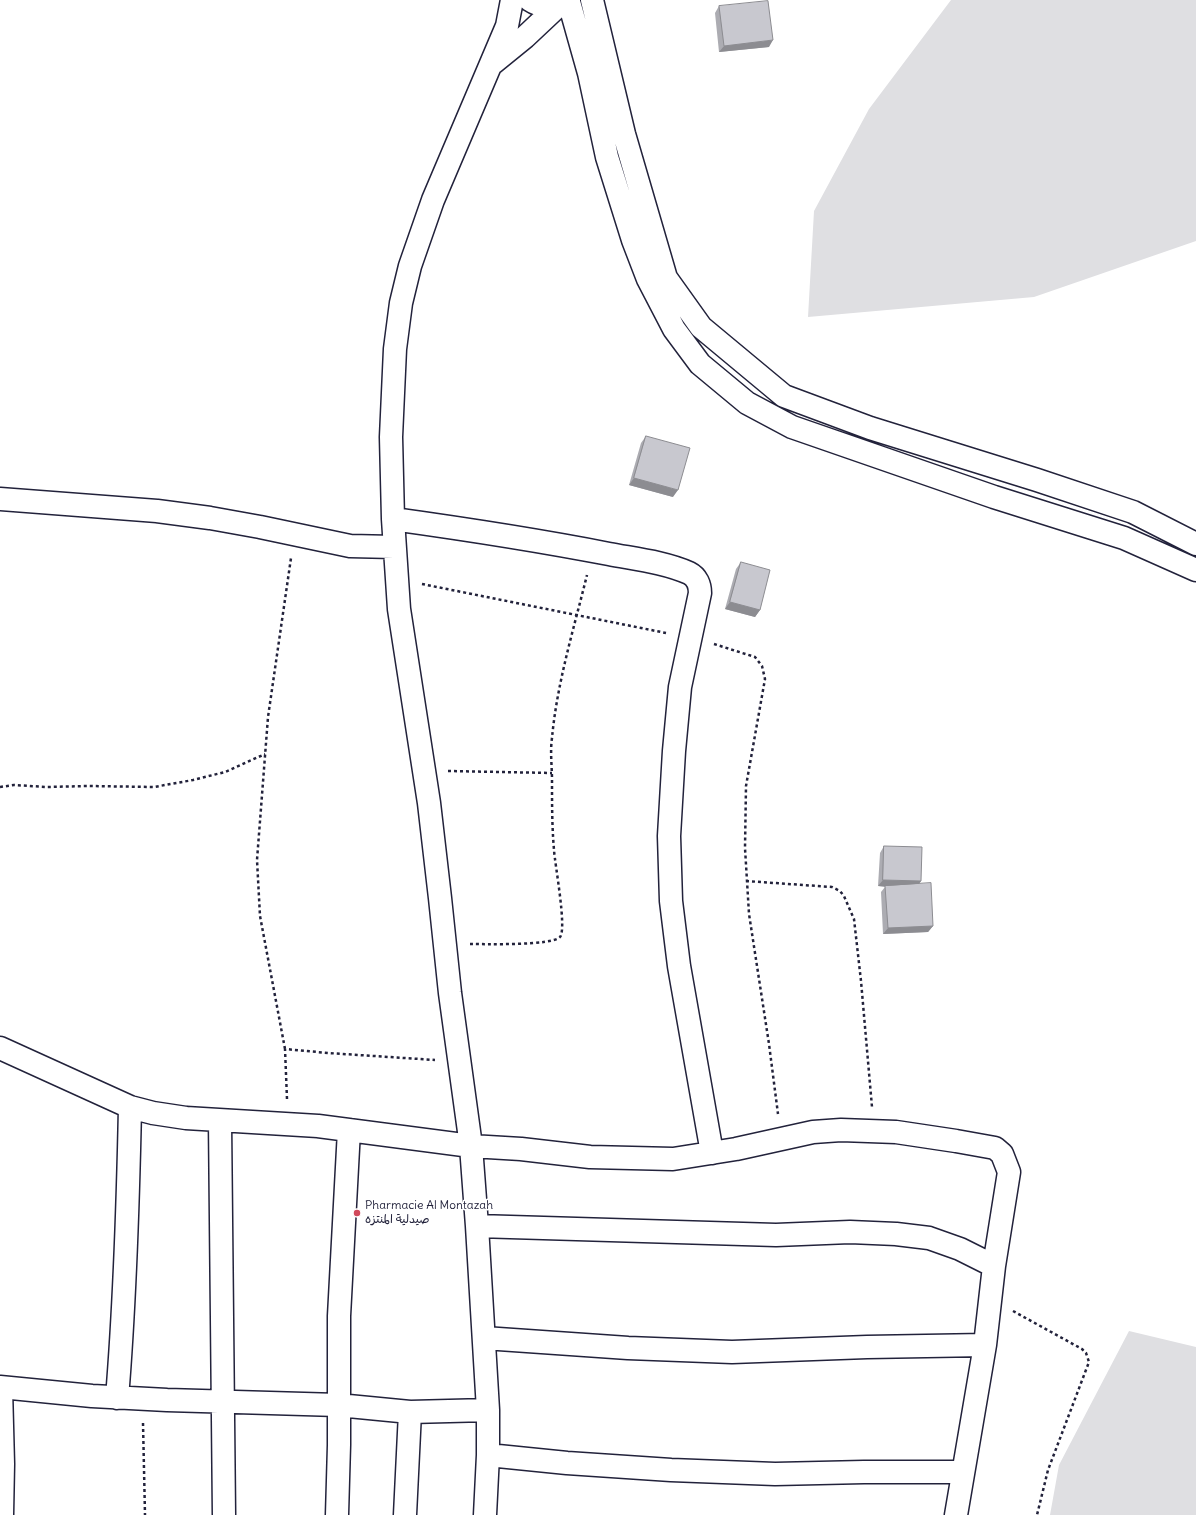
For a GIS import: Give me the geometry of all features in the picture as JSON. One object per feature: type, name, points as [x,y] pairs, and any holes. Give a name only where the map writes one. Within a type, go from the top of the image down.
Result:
[{"type":"street","points":[[485,1515],[488,1455],[488,1410],[478,1226],[471,1146],[459,1061],[436,858],[399,609],[394,547],[391,437],[395,350],[401,303],[410,266],[433,200],[507,26],[512,0]]},
{"type":"street","points":[[530,0],[544,6],[566,3]]},
{"type":"street","points":[[592,0],[624,134],[666,278],[701,327],[784,396],[870,428],[1037,480],[1133,512],[1196,544]]},
{"type":"street","points":[[492,63],[566,3]]},
{"type":"street","points":[[566,3],[589,73],[607,157],[633,240],[648,279],[674,329],[700,364],[747,403],[792,427],[994,497],[1124,538],[1196,570]]},
{"type":"street","points":[[0,499],[157,511],[210,518],[350,546],[394,547]]},
{"type":"street","points":[[393,519],[512,536],[662,564],[690,573],[697,580],[700,589],[680,687],[674,751],[669,836],[671,901],[679,966],[712,1152]]},
{"type":"street","points":[[0,1048],[130,1107],[153,1113],[186,1118],[288,1124],[349,1130],[471,1146],[520,1149],[590,1157],[637,1159],[673,1159],[756,1145],[813,1132],[841,1130],[896,1132],[995,1148],[1002,1154],[1009,1172],[994,1266],[985,1345],[962,1472],[956,1515]]},
{"type":"street","points":[[117,1398],[123,1326],[128,1208],[130,1107]]},
{"type":"street","points":[[220,1121],[224,1515]]},
{"type":"street","points":[[337,1515],[339,1445],[339,1316],[349,1130]]},
{"type":"street","points":[[478,1226],[776,1235],[850,1232],[896,1234],[929,1238],[960,1249],[994,1266]]},
{"type":"street","points":[[484,1338],[628,1348],[732,1352],[867,1347],[985,1345]]},
{"type":"street","points":[[2,1515],[3,1464],[1,1387],[117,1398],[338,1405],[410,1412],[488,1410]]},
{"type":"street","points":[[405,1515],[410,1412]]},
{"type":"street","points":[[488,1455],[596,1465],[753,1474],[962,1472]]},
{"type":"path","points":[[288,1124],[285,1049],[260,916],[257,860],[268,717],[295,534]]},
{"type":"path","points":[[445,944],[524,944],[555,941],[560,937],[562,925],[554,851],[552,739],[556,709],[593,551]]},
{"type":"path","points":[[0,787],[14,785],[46,787],[154,787],[193,780],[225,772],[265,754]]},
{"type":"path","points":[[423,770],[552,773]]},
{"type":"path","points":[[746,881],[832,887],[844,896],[854,919],[874,1131]]},
{"type":"path","points":[[285,1049],[459,1061]]},
{"type":"path","points":[[991,1299],[1082,1349],[1086,1353],[1089,1362],[1048,1470],[1037,1515]]},
{"type":"path","points":[[142,1399],[145,1515]]},
{"type":"shaded area","points":[[951,0],[1196,0],[1196,241],[1034,297],[808,317],[814,211],[869,109]]},
{"type":"shaded area","points":[[1129,1331],[1196,1347],[1196,1515],[1050,1515],[1059,1465]]},
{"type":"building","points":[[768,1],[773,40],[724,46],[719,6]]},
{"type":"building","points":[[646,436],[690,448],[678,490],[634,478]]},
{"type":"building","points":[[741,562],[770,570],[760,610],[730,602]]},
{"type":"building","points":[[884,846],[922,847],[921,881],[883,880]]},
{"type":"building","points":[[931,883],[933,926],[888,928],[885,886]]},
{"type":"place","name":"Pharmacie Al Montazah صيدلية المنتزه","points":[[357,1213]]}]
